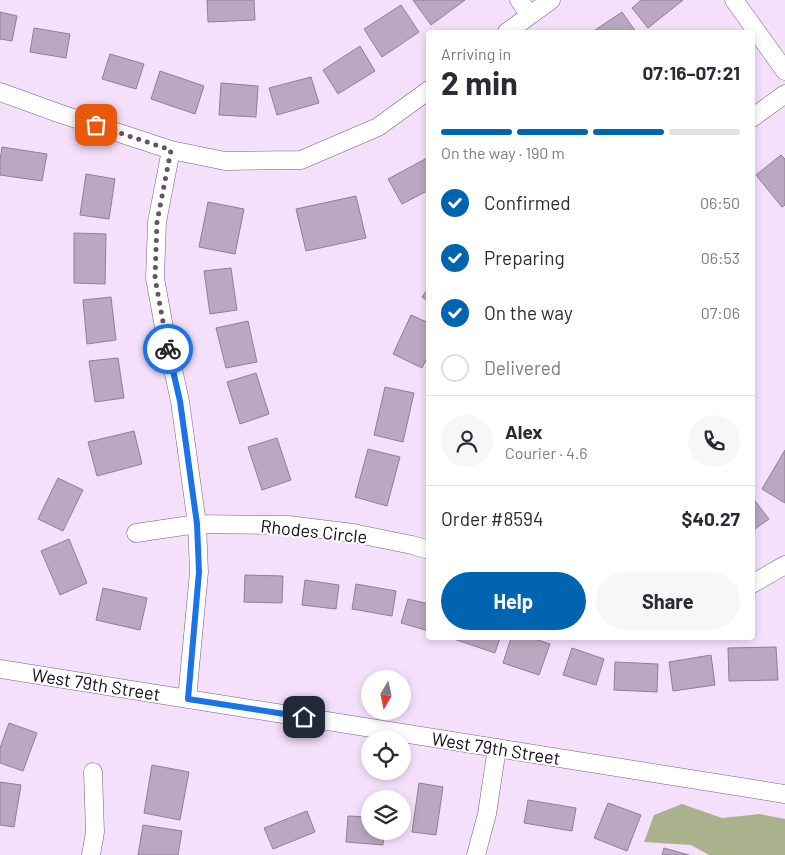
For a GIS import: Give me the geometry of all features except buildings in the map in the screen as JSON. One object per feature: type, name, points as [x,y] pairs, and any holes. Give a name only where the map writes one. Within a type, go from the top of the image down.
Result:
[{"type":"street","points":[[518,0],[530,15]]},
{"type":"street","points":[[510,30],[551,0]]},
{"type":"street","points":[[734,0],[785,71]]},
{"type":"street","points":[[0,92],[171,150],[225,162],[301,160],[378,127],[426,92]]},
{"type":"street","points":[[755,116],[785,94]]},
{"type":"street","points":[[171,150],[157,222],[155,278],[180,401],[197,524],[199,572],[188,699]]},
{"type":"street","name":"Rhodes Circle","points":[[136,533],[197,524],[288,525],[353,533],[426,549]]},
{"type":"street","points":[[755,582],[785,565]]},
{"type":"street","name":"West 79th Street","points":[[0,669],[785,794]]},
{"type":"street","points":[[476,855],[487,814],[497,748]]},
{"type":"street","points":[[91,855],[95,832],[93,772]]},
{"type":"green space","points":[[682,804],[722,818],[760,814],[785,819],[785,855],[709,855],[691,845],[644,842],[654,815]]},
{"type":"way so far","points":[[96,125],[171,150],[157,222],[155,278],[168,349]]},
{"type":"route","points":[[168,349],[180,401],[197,524],[199,572],[188,699],[304,717]]}]
